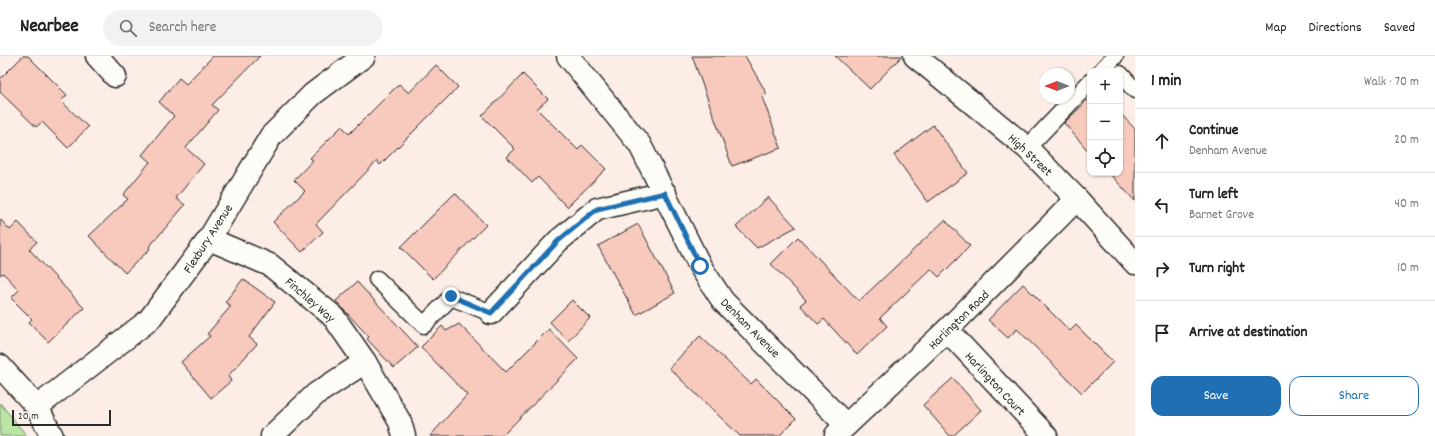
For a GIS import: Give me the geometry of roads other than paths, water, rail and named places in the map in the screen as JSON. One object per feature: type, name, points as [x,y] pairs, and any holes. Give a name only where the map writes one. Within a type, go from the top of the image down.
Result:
[{"type":"street","points":[[97,56],[115,76]]},
{"type":"street","name":"Flexbury Avenue","points":[[37,407],[149,320],[209,239],[271,136],[312,94],[364,56]]},
{"type":"street","name":"Denham Avenue","points":[[568,56],[640,145],[700,266],[723,301],[780,356],[841,431]]},
{"type":"street","name":"High Street","points":[[920,58],[1027,148],[1077,199],[1135,263]]},
{"type":"street","points":[[491,313],[558,241],[597,209],[665,193]]},
{"type":"street","name":"Harlington Road","points":[[841,431],[946,330],[1077,199]]},
{"type":"street","name":"Finchley Way","points":[[209,239],[270,265],[334,316],[366,362],[400,422],[404,436]]},
{"type":"street","name":"Harlington Court","points":[[946,330],[1046,436]]},
{"type":"street","points":[[272,436],[316,394],[366,362]]},
{"type":"street","points":[[0,366],[37,407],[52,436]]},
{"type":"lane","points":[[1123,77],[1135,90]]},
{"type":"lane","points":[[1027,148],[1087,85]]},
{"type":"lane","points":[[376,279],[424,325],[451,296],[491,313]]}]
